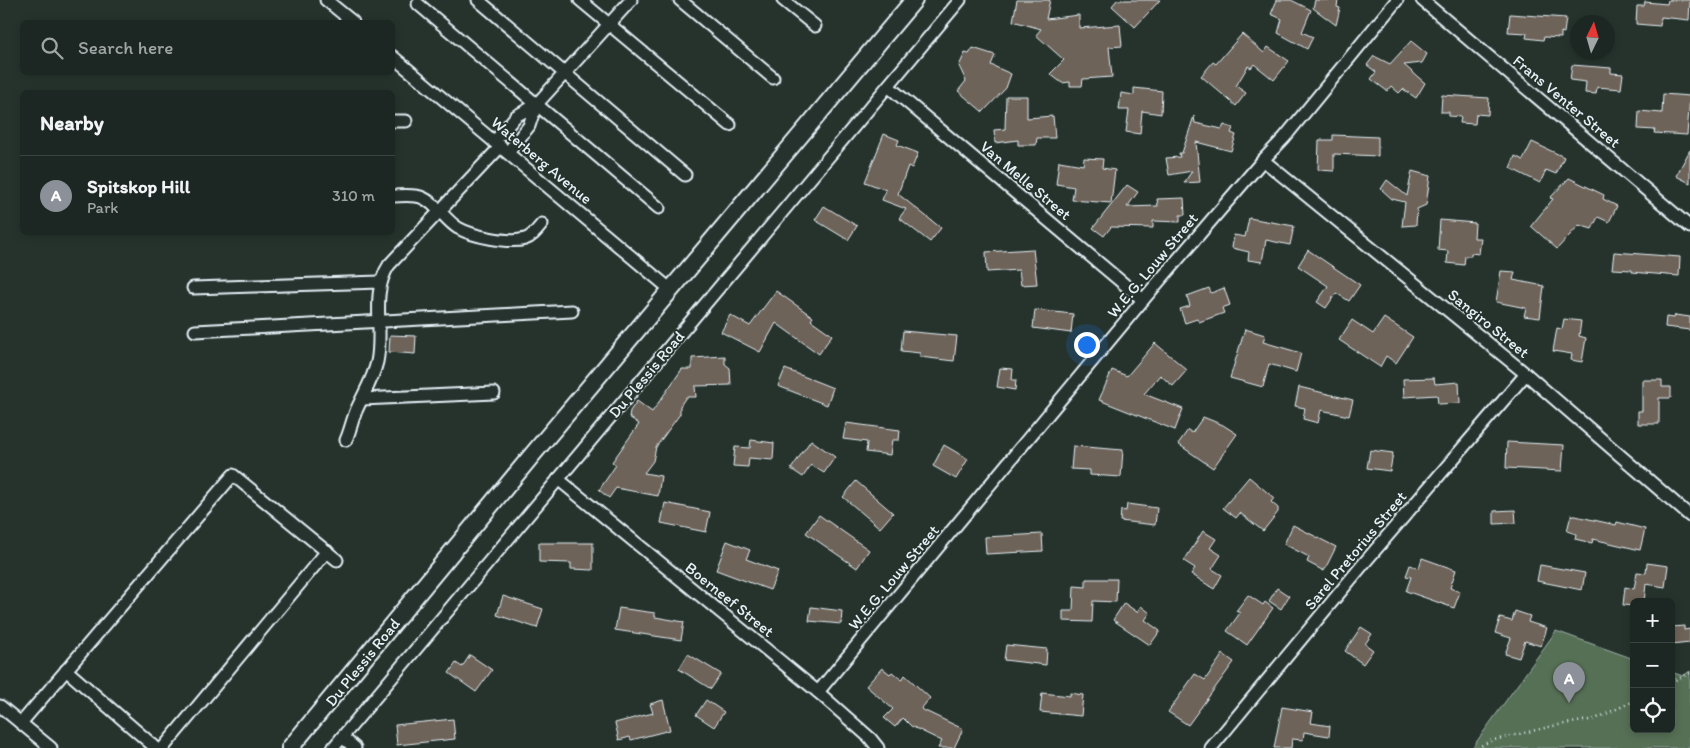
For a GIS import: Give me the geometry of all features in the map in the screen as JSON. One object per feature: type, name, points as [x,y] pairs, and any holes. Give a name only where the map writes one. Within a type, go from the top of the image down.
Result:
[{"type":"street","points":[[326,0],[351,20]]},
{"type":"street","points":[[478,0],[685,175]]},
{"type":"street","points":[[580,0],[730,125]]},
{"type":"street","points":[[501,147],[516,116],[536,105],[631,0]]},
{"type":"street","points":[[680,0],[773,78]]},
{"type":"street","points":[[783,0],[814,26]]},
{"type":"street","name":"Du Plessis Road","points":[[290,748],[914,0]]},
{"type":"street","name":"Du Plessis Road","points":[[333,748],[960,0]]},
{"type":"street","name":"W.E.G. Louw Street","points":[[818,692],[1143,300],[1284,138],[1397,0]]},
{"type":"street","name":"Frans Venter Street","points":[[1422,0],[1690,226]]},
{"type":"street","points":[[418,4],[659,208]]},
{"type":"street","name":"Waterberg Avenue","points":[[395,59],[671,290]]},
{"type":"street","name":"Van Melle Street","points":[[888,86],[1143,300]]},
{"type":"street","points":[[346,440],[377,363],[380,322],[378,301],[382,276],[389,265],[501,147],[529,126],[536,105]]},
{"type":"street","points":[[395,121],[406,120]]},
{"type":"street","name":"Sangiro Street","points":[[1263,160],[1526,374],[1690,516]]},
{"type":"street","points":[[395,196],[421,197],[440,211],[456,227],[471,234],[498,240],[524,240],[533,235],[542,224]]},
{"type":"street","points":[[192,288],[380,282]]},
{"type":"street","points":[[195,331],[572,311]]},
{"type":"street","name":"Sarel Pretorius Street","points":[[1211,748],[1383,540],[1526,374]]},
{"type":"street","points":[[362,399],[494,393]]},
{"type":"street","points":[[21,723],[233,475],[337,560]]},
{"type":"street","name":"Boerneef Street","points":[[558,479],[818,692],[870,738],[878,748]]},
{"type":"street","points":[[163,748],[326,551]]},
{"type":"street","points":[[66,670],[156,748]]},
{"type":"street","points":[[0,706],[51,748]]},
{"type":"street","points":[[342,737],[355,748]]},
{"type":"path","points":[[1675,680],[1690,673]]},
{"type":"path","points":[[1477,748],[1490,741],[1552,726],[1595,719],[1630,703]]},
{"type":"green space","points":[[1556,631],[1630,658],[1630,733],[1675,733],[1675,673],[1683,676],[1690,671],[1690,748],[1472,748]]},
{"type":"building","points":[[1017,0],[1050,0],[1046,19],[1079,15],[1079,28],[1120,25],[1122,46],[1109,47],[1112,77],[1083,79],[1082,86],[1070,86],[1070,82],[1062,83],[1050,74],[1064,60],[1036,35],[1041,29],[1013,21]]},
{"type":"building","points":[[1117,0],[1160,0],[1135,27],[1112,6]]},
{"type":"building","points":[[1277,0],[1291,0],[1311,10],[1302,32],[1313,37],[1307,49],[1278,33],[1282,19],[1271,14]]},
{"type":"building","points":[[1315,0],[1338,0],[1337,7],[1340,8],[1336,25],[1313,8]]},
{"type":"building","points":[[1668,0],[1690,0],[1689,20],[1661,17],[1660,26],[1636,24],[1637,6],[1644,6],[1645,2],[1667,4]]},
{"type":"building","points":[[1510,14],[1566,18],[1564,33],[1561,32],[1561,38],[1544,37],[1543,40],[1526,38],[1527,33],[1508,32]]},
{"type":"building","points":[[1242,34],[1264,53],[1268,47],[1289,61],[1274,80],[1254,64],[1251,68],[1248,66],[1236,86],[1246,93],[1236,106],[1201,76],[1213,62],[1216,64]]},
{"type":"building","points":[[1411,41],[1427,54],[1422,63],[1404,65],[1425,83],[1416,98],[1403,89],[1399,93],[1391,86],[1387,91],[1371,79],[1376,72],[1367,65],[1374,56],[1390,64]]},
{"type":"building","points":[[973,48],[995,55],[991,65],[1011,74],[1006,88],[983,112],[958,91],[966,81],[959,66],[965,53],[969,54]]},
{"type":"building","points":[[1572,65],[1611,68],[1611,73],[1623,74],[1621,89],[1597,87],[1596,94],[1585,93],[1586,82],[1570,80]]},
{"type":"building","points":[[1134,88],[1162,91],[1161,114],[1142,111],[1140,134],[1126,132],[1129,110],[1119,110],[1121,93],[1134,95]]},
{"type":"building","points":[[1663,94],[1690,96],[1687,135],[1654,133],[1655,130],[1638,129],[1639,111],[1662,113]]},
{"type":"building","points":[[1442,95],[1489,98],[1488,115],[1476,114],[1475,124],[1460,123],[1461,117],[1449,116],[1449,112],[1441,112]]},
{"type":"building","points":[[1006,96],[1027,96],[1027,118],[1053,116],[1055,138],[1037,138],[1036,145],[1018,145],[1018,140],[995,143],[994,130],[1005,129]]},
{"type":"building","points":[[1194,116],[1195,123],[1222,129],[1224,125],[1233,128],[1231,133],[1236,135],[1231,151],[1196,142],[1200,182],[1184,183],[1192,171],[1169,175],[1166,158],[1180,157],[1179,153],[1182,153]]},
{"type":"building","points":[[884,134],[899,140],[897,145],[918,153],[912,168],[908,166],[898,194],[941,228],[930,242],[899,218],[906,209],[882,200],[886,190],[865,182]]},
{"type":"building","points":[[1333,135],[1378,137],[1378,156],[1334,154],[1334,171],[1318,170],[1319,140],[1333,140]]},
{"type":"building","points":[[1532,142],[1564,157],[1556,174],[1546,170],[1540,183],[1510,168],[1515,156],[1523,160]]},
{"type":"building","points":[[1690,150],[1690,183],[1676,176]]},
{"type":"building","points":[[1084,158],[1103,159],[1102,168],[1115,170],[1111,203],[1072,200],[1074,187],[1056,184],[1059,161],[1083,165]]},
{"type":"building","points":[[1412,171],[1430,176],[1426,205],[1417,209],[1416,225],[1402,226],[1405,202],[1392,199],[1381,189],[1387,180],[1407,196]]},
{"type":"building","points":[[1569,178],[1604,195],[1603,199],[1617,206],[1609,222],[1598,217],[1592,229],[1579,225],[1557,249],[1531,226],[1553,199],[1550,198]]},
{"type":"building","points":[[1127,185],[1138,192],[1127,207],[1158,206],[1157,199],[1184,198],[1185,215],[1180,215],[1180,222],[1153,221],[1153,228],[1111,227],[1104,236],[1093,228]]},
{"type":"building","points":[[824,206],[857,226],[848,240],[815,220]]},
{"type":"building","points":[[1249,218],[1294,226],[1290,245],[1266,240],[1262,262],[1248,260],[1249,252],[1232,248],[1234,235],[1245,237]]},
{"type":"building","points":[[1440,220],[1475,223],[1474,238],[1481,238],[1479,254],[1471,253],[1471,256],[1465,256],[1464,265],[1447,263],[1448,251],[1438,250]]},
{"type":"building","points":[[1033,249],[1037,284],[1021,285],[1019,270],[987,272],[986,252]]},
{"type":"building","points":[[1308,250],[1360,285],[1349,301],[1336,293],[1326,308],[1317,302],[1328,286],[1298,266]]},
{"type":"building","points":[[1614,252],[1680,257],[1679,276],[1612,269]]},
{"type":"building","points":[[1501,271],[1515,272],[1513,280],[1544,286],[1540,318],[1524,316],[1526,308],[1496,302]]},
{"type":"building","points":[[1209,288],[1211,293],[1224,288],[1230,305],[1222,308],[1224,313],[1199,322],[1197,319],[1185,323],[1180,309],[1190,306],[1187,296]]},
{"type":"building","points":[[776,291],[813,317],[811,320],[832,335],[819,354],[776,323],[760,352],[721,332],[730,315],[750,326]]},
{"type":"building","points":[[1035,310],[1073,314],[1071,333],[1033,328]]},
{"type":"building","points":[[1675,315],[1690,317],[1690,330],[1665,327],[1666,317],[1674,318]]},
{"type":"building","points":[[1384,318],[1413,337],[1396,363],[1386,356],[1380,367],[1339,340],[1352,320],[1373,334]]},
{"type":"building","points":[[1564,319],[1581,321],[1579,336],[1586,338],[1582,362],[1571,360],[1572,354],[1553,351],[1557,328],[1562,329]]},
{"type":"building","points":[[1245,329],[1265,335],[1263,342],[1301,353],[1296,372],[1269,364],[1263,387],[1230,378]]},
{"type":"building","points":[[903,331],[957,336],[954,361],[920,357],[920,353],[901,351]]},
{"type":"building","points":[[390,335],[416,336],[415,354],[389,352]]},
{"type":"building","points":[[1155,343],[1187,370],[1173,386],[1160,375],[1144,394],[1183,409],[1175,430],[1099,400],[1112,370],[1127,376]]},
{"type":"building","points":[[725,356],[725,364],[730,368],[731,385],[695,386],[696,397],[686,397],[680,406],[680,414],[656,447],[653,461],[644,473],[661,476],[658,496],[616,488],[609,498],[599,490],[616,465],[612,462],[639,424],[629,417],[630,411],[637,401],[652,412],[682,369],[692,369],[692,358]]},
{"type":"building","points":[[1000,368],[1013,369],[1012,380],[1016,380],[1015,390],[997,387]]},
{"type":"building","points":[[785,369],[833,388],[827,405],[778,386]]},
{"type":"building","points":[[1434,378],[1435,384],[1459,382],[1460,403],[1438,404],[1437,395],[1404,397],[1403,379]]},
{"type":"building","points":[[1642,380],[1662,380],[1662,387],[1671,387],[1671,398],[1659,398],[1659,424],[1638,424],[1638,411],[1642,411]]},
{"type":"building","points":[[1299,387],[1353,400],[1349,416],[1321,410],[1318,423],[1303,419],[1305,408],[1295,406]]},
{"type":"building","points":[[1203,417],[1223,425],[1237,434],[1213,468],[1178,444],[1188,430],[1192,433]]},
{"type":"building","points":[[846,423],[900,430],[899,440],[892,440],[890,455],[866,452],[867,442],[843,439]]},
{"type":"building","points":[[751,440],[774,443],[773,460],[749,458],[748,467],[733,466],[735,447],[750,448]]},
{"type":"building","points":[[811,440],[835,457],[824,473],[811,465],[803,477],[791,469]]},
{"type":"building","points":[[1507,442],[1564,445],[1562,471],[1506,468]]},
{"type":"building","points":[[944,445],[968,459],[956,479],[933,466]]},
{"type":"building","points":[[1073,446],[1123,450],[1121,477],[1090,475],[1090,470],[1071,469]]},
{"type":"building","points":[[1370,450],[1393,453],[1390,471],[1367,468]]},
{"type":"building","points":[[1249,477],[1274,498],[1271,502],[1278,508],[1278,512],[1263,531],[1240,513],[1236,518],[1223,508]]},
{"type":"building","points":[[856,481],[893,513],[880,528],[843,497]]},
{"type":"building","points":[[665,503],[710,512],[706,532],[661,523]]},
{"type":"building","points":[[1127,504],[1157,508],[1155,525],[1120,521],[1121,510],[1126,511]]},
{"type":"building","points":[[1515,510],[1516,523],[1494,524],[1494,511]]},
{"type":"building","points":[[819,515],[869,550],[857,568],[806,533]]},
{"type":"building","points":[[1571,515],[1616,525],[1617,522],[1645,529],[1640,550],[1593,539],[1592,543],[1575,539],[1576,534],[1567,531]]},
{"type":"building","points":[[1293,525],[1336,547],[1324,571],[1307,562],[1309,557],[1284,544]]},
{"type":"building","points":[[1203,531],[1216,539],[1210,548],[1221,555],[1212,569],[1222,575],[1214,589],[1191,574],[1195,568],[1184,561]]},
{"type":"building","points":[[1042,534],[1043,551],[986,554],[985,537]]},
{"type":"building","points":[[727,541],[750,550],[746,559],[778,571],[770,590],[716,570]]},
{"type":"building","points":[[539,543],[593,543],[593,570],[571,569],[571,563],[539,562]]},
{"type":"building","points":[[1422,558],[1456,570],[1450,588],[1460,592],[1454,608],[1406,591],[1411,577],[1406,576],[1410,565],[1419,568]]},
{"type":"building","points":[[1647,563],[1668,566],[1665,587],[1646,584],[1644,598],[1630,598],[1630,606],[1623,605],[1625,587],[1634,589],[1637,572],[1646,573]]},
{"type":"building","points":[[1540,565],[1585,573],[1582,590],[1537,581]]},
{"type":"building","points":[[1086,579],[1117,579],[1116,602],[1093,601],[1092,622],[1063,621],[1063,611],[1073,611],[1074,586],[1086,587]]},
{"type":"building","points":[[1277,588],[1289,596],[1281,609],[1269,601]]},
{"type":"building","points":[[1248,595],[1263,605],[1265,602],[1273,608],[1247,645],[1227,631],[1240,613],[1236,611]]},
{"type":"building","points":[[503,596],[543,609],[537,628],[497,615]]},
{"type":"building","points":[[1124,603],[1137,612],[1141,606],[1150,613],[1145,620],[1160,631],[1150,645],[1113,620]]},
{"type":"building","points":[[811,607],[842,611],[841,624],[809,621]]},
{"type":"building","points":[[619,608],[655,613],[655,617],[684,622],[681,640],[615,630]]},
{"type":"building","points":[[1515,611],[1530,616],[1528,622],[1547,628],[1541,646],[1525,641],[1519,658],[1505,654],[1511,638],[1495,633],[1500,618],[1512,621]]},
{"type":"building","points":[[1684,626],[1684,630],[1690,629],[1690,643],[1675,645],[1675,627]]},
{"type":"building","points":[[1361,627],[1372,634],[1365,644],[1373,650],[1363,664],[1345,651]]},
{"type":"building","points":[[1006,645],[1047,649],[1046,665],[1004,660]]},
{"type":"building","points":[[688,654],[721,674],[711,689],[679,669]]},
{"type":"building","points":[[1223,654],[1234,662],[1188,725],[1168,712],[1195,674],[1205,680]]},
{"type":"building","points":[[470,655],[492,670],[476,692],[449,673],[456,663],[462,667]]},
{"type":"building","points":[[882,668],[890,674],[892,672],[902,680],[905,675],[930,698],[921,709],[963,729],[954,748],[938,748],[942,741],[911,726],[903,718],[895,727],[884,718],[893,709],[866,686]]},
{"type":"building","points":[[1042,693],[1070,696],[1070,693],[1083,695],[1081,716],[1040,712]]},
{"type":"building","points":[[663,700],[670,730],[631,740],[630,737],[619,740],[615,723],[653,713],[650,704]]},
{"type":"building","points":[[706,700],[724,712],[714,727],[696,715]]},
{"type":"building","points":[[1282,707],[1313,712],[1311,723],[1330,726],[1329,736],[1304,732],[1303,740],[1292,739],[1291,748],[1274,748]]},
{"type":"building","points":[[453,719],[455,739],[397,745],[395,725]]},
{"type":"place","name":"Spitskop Hill","points":[[1569,703]]}]
